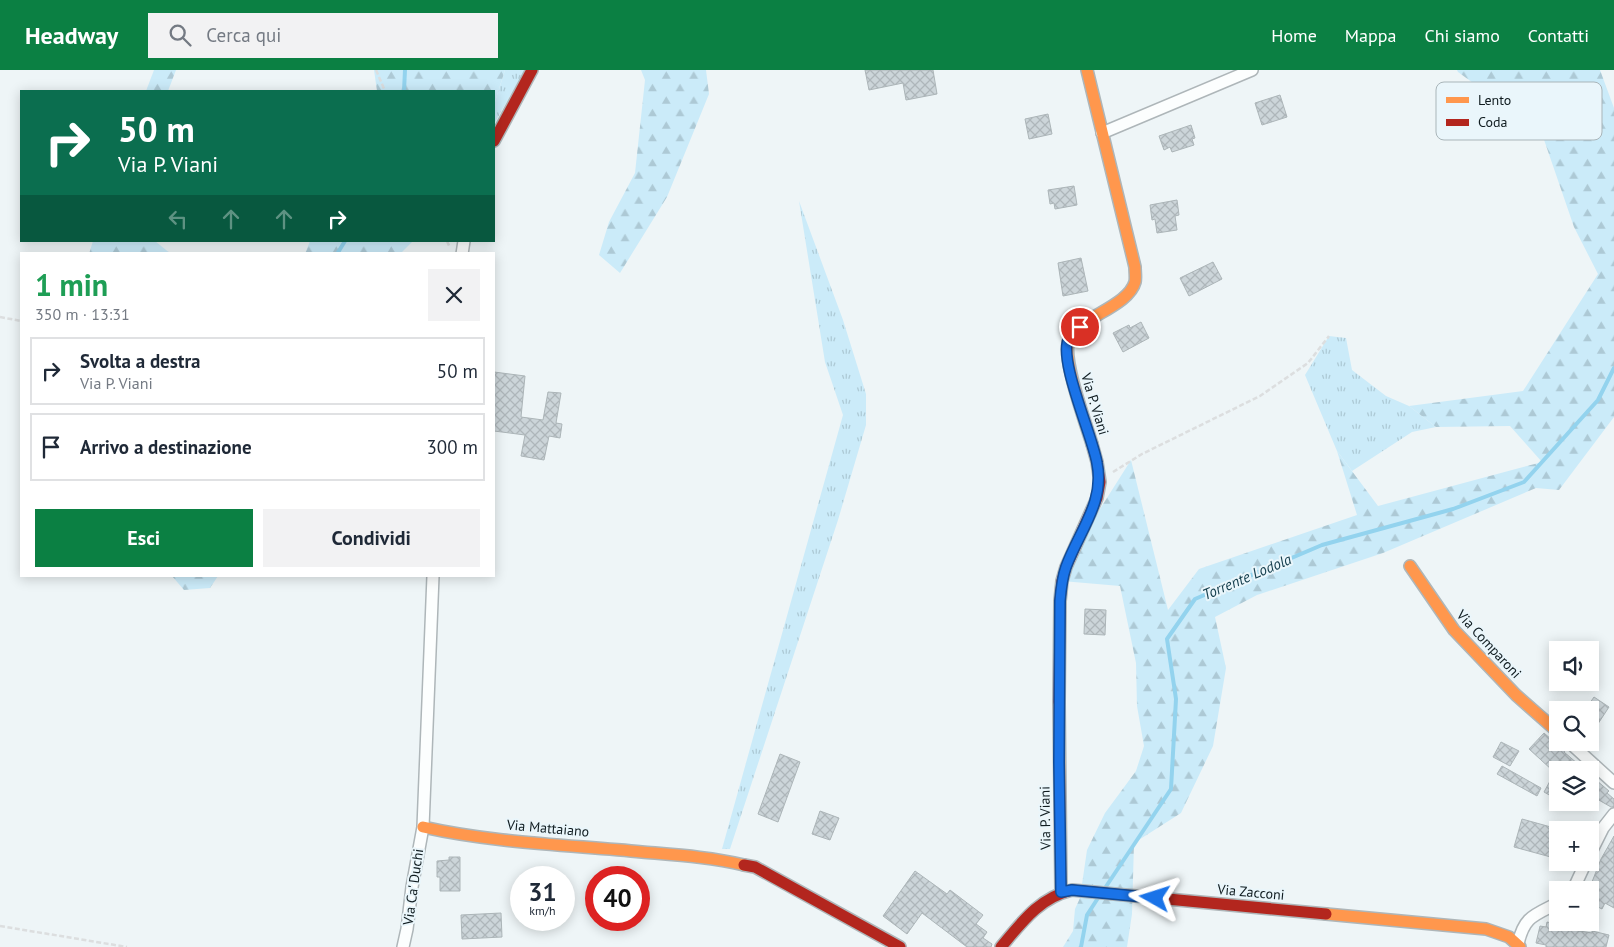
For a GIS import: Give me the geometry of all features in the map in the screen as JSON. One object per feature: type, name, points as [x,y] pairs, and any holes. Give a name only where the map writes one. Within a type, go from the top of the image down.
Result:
[{"type":"street","points":[[495,140],[532,70]]},
{"type":"street","name":"Via P. Viani","points":[[1066,891],[1059,762],[1060,601],[1062,581],[1066,567],[1097,498],[1100,482],[1097,462],[1066,352],[1069,338],[1080,327],[1124,298],[1135,282],[1135,267],[1087,70]]},
{"type":"street","points":[[1102,133],[1252,70]]},
{"type":"street","name":"Via Comparoni","points":[[1410,566],[1454,630],[1516,695],[1549,724]]},
{"type":"street","points":[[423,827],[433,577]]},
{"type":"street","points":[[1579,751],[1614,783]]},
{"type":"street","points":[[1599,836],[1614,814]]},
{"type":"street","name":"Via Ca' Duchi","points":[[403,947],[408,929],[412,887],[423,827]]},
{"type":"street","name":"Via Mattaiano","points":[[423,827],[450,833],[541,843],[714,858],[755,867],[900,947]]},
{"type":"street","points":[[1001,947],[1038,906],[1051,895],[1066,891]]},
{"type":"street","name":"Via Zacconi","points":[[1066,891],[1117,894],[1486,929],[1510,937],[1519,945]]},
{"type":"street","points":[[1519,945],[1521,931],[1529,918],[1549,908]]},
{"type":"path","points":[[376,70],[385,90]]},
{"type":"path","points":[[0,317],[20,321]]},
{"type":"path","points":[[1100,482],[1131,460],[1260,396],[1308,362],[1329,336]]},
{"type":"path","points":[[0,926],[127,947]]},
{"type":"green space","points":[[154,70],[176,70],[168,90],[146,90]]},
{"type":"green space","points":[[374,70],[505,70],[495,102],[495,90],[377,90]]},
{"type":"green space","points":[[505,70],[525,70],[495,122],[495,102]]},
{"type":"green space","points":[[641,70],[706,70],[709,94],[667,197],[620,273],[599,255],[609,222],[635,173],[645,80]]},
{"type":"green space","points":[[1457,70],[1600,70],[1614,108],[1614,417],[1559,490],[1536,488],[1383,553],[1257,595],[1215,617],[1226,668],[1213,746],[1181,813],[1134,843],[1132,914],[1127,947],[1063,947],[1073,931],[1075,909],[1080,898],[1087,850],[1105,813],[1136,771],[1144,746],[1137,706],[1136,663],[1120,586],[1062,581],[1074,550],[1131,460],[1168,610],[1199,569],[1357,515],[1337,451],[1378,506],[1542,462],[1510,426],[1436,427],[1409,406],[1523,391],[1598,274],[1574,227],[1544,140],[1602,140],[1602,82],[1472,82]]},
{"type":"green space","points":[[799,201],[843,320],[866,394],[866,425],[838,520],[730,849],[722,849],[843,415],[825,362]]},
{"type":"green space","points":[[93,242],[156,242],[169,252],[90,252]]},
{"type":"green space","points":[[310,242],[412,242],[402,252],[306,252]]},
{"type":"green space","points":[[1329,336],[1346,338],[1352,370],[1386,396],[1409,406],[1436,427],[1412,432],[1352,471],[1337,451],[1305,375]]},
{"type":"green space","points":[[173,577],[217,577],[210,588],[184,590]]},
{"type":"building","points":[[865,70],[933,70],[937,94],[906,100],[903,83],[869,90]]},
{"type":"building","points":[[1280,95],[1287,117],[1262,125],[1255,103]]},
{"type":"building","points":[[1048,114],[1052,134],[1029,139],[1025,119]]},
{"type":"building","points":[[1191,125],[1195,138],[1192,139],[1194,145],[1172,152],[1170,147],[1164,150],[1159,136]]},
{"type":"building","points":[[1074,186],[1077,205],[1055,209],[1054,203],[1050,204],[1048,190]]},
{"type":"building","points":[[1177,200],[1179,215],[1175,216],[1177,230],[1157,233],[1155,219],[1152,220],[1150,205]]},
{"type":"building","points":[[1081,258],[1088,291],[1063,296],[1058,263]]},
{"type":"building","points":[[1213,262],[1222,279],[1189,296],[1180,278]]},
{"type":"building","points":[[1141,322],[1149,338],[1123,352],[1113,333],[1129,325],[1130,328]]},
{"type":"building","points":[[495,372],[525,376],[521,417],[543,420],[548,392],[561,393],[556,423],[562,424],[560,438],[549,436],[544,460],[521,456],[525,435],[495,431]]},
{"type":"building","points":[[1085,609],[1106,610],[1105,635],[1084,634]]},
{"type":"building","points":[[1594,697],[1609,707],[1599,722],[1599,701],[1591,701]]},
{"type":"building","points":[[1544,733],[1549,737],[1549,751],[1565,751],[1574,761],[1549,761],[1549,767],[1529,749]]},
{"type":"building","points":[[1501,742],[1519,751],[1510,766],[1493,757]]},
{"type":"building","points":[[780,754],[800,762],[778,822],[758,814]]},
{"type":"building","points":[[1502,766],[1541,788],[1537,796],[1497,774]]},
{"type":"building","points":[[1549,783],[1549,795],[1544,792]]},
{"type":"building","points":[[1599,783],[1609,791],[1607,793],[1614,799],[1614,807],[1599,800]]},
{"type":"building","points":[[820,811],[839,818],[830,840],[812,834]]},
{"type":"building","points":[[1522,819],[1549,826],[1549,857],[1514,847]]},
{"type":"building","points":[[1614,836],[1614,908],[1605,903],[1602,909],[1599,908],[1599,881],[1592,881],[1596,871],[1599,871],[1601,859]]},
{"type":"building","points":[[449,857],[460,857],[460,891],[440,891],[440,877],[437,877],[437,861],[449,860]]},
{"type":"building","points":[[915,871],[947,894],[950,890],[983,915],[976,924],[987,932],[983,938],[992,944],[991,947],[967,947],[922,913],[907,934],[883,916]]},
{"type":"building","points":[[501,913],[502,937],[462,939],[461,915]]},
{"type":"building","points":[[1547,922],[1549,922],[1549,931],[1592,933],[1592,931],[1609,935],[1606,947],[1546,947],[1546,945],[1536,943],[1540,926],[1546,927]]},
{"type":"waterway","points":[[404,90],[405,70]]},
{"type":"waterway","points":[[338,252],[344,242]]},
{"type":"waterway","name":"Torrente Lodola","points":[[1105,888],[1171,789],[1176,699],[1167,639],[1195,599],[1322,545],[1453,509],[1524,482],[1598,400],[1614,368]]},
{"type":"waterway","name":"Torrente Lodola","points":[[1081,947],[1087,915],[1098,898]]},
{"type":"traffic: slow","points":[[1087,70],[1135,267],[1135,282],[1130,291],[1122,299],[1079,327],[1068,343],[1072,378],[1092,444]]},
{"type":"traffic: slow","points":[[1410,566],[1454,630],[1516,695],[1549,724]]},
{"type":"traffic: slow","points":[[1059,702],[1061,892]]},
{"type":"traffic: slow","points":[[423,827],[477,837],[693,857],[744,865]]},
{"type":"traffic: slow","points":[[1326,914],[1486,929],[1509,937],[1520,947]]},
{"type":"traffic: jam","points":[[495,139],[532,70]]},
{"type":"traffic: jam","points":[[1059,702],[1060,601],[1062,581],[1066,567],[1097,498],[1100,482],[1092,444]]},
{"type":"traffic: jam","points":[[744,865],[755,867],[900,947]]},
{"type":"traffic: jam","points":[[1001,947],[1032,912],[1050,899],[1072,890],[1326,914]]},
{"type":"route","points":[[1080,327],[1069,338],[1066,352],[1097,462],[1100,482],[1097,498],[1066,567],[1062,581],[1060,601],[1059,762],[1061,892],[1072,890],[1155,898]]}]
